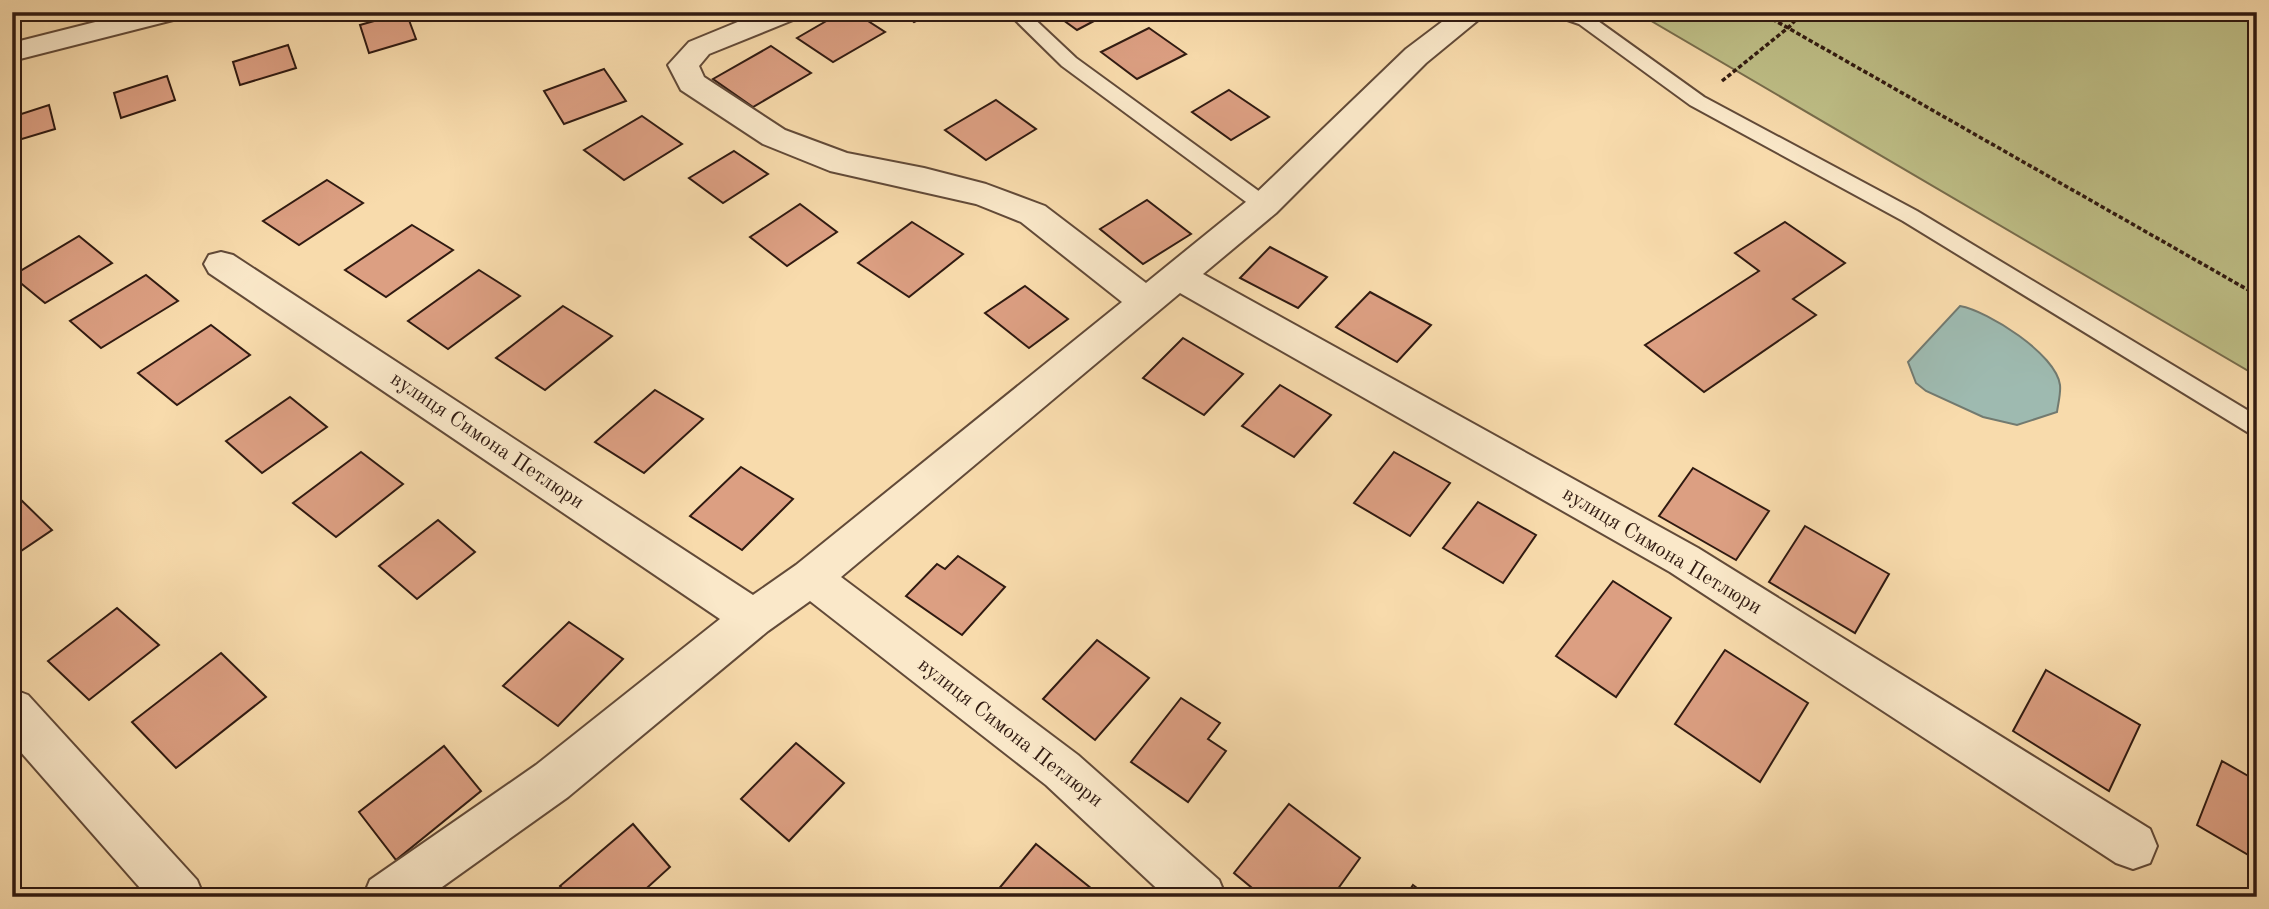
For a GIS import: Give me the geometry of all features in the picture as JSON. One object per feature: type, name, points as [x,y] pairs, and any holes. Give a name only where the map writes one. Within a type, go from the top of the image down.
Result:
[{"type":"street","points":[[12,52],[171,12]]},
{"type":"street","points":[[788,12],[699,48],[683,65],[692,83],[774,137],[841,163],[924,179],[986,195],[1033,214],[1148,303]]},
{"type":"street","points":[[387,897],[552,781],[753,618],[811,578],[1264,205],[1416,56],[1474,12]]},
{"type":"street","name":"вулиця Симона Петлюри","points":[[220,264],[753,618]]},
{"type":"street","name":"вулиця Симона Петлюри","points":[[1178,275],[1684,560],[2133,846]]},
{"type":"street","name":"вулиця Симона Петлюри","points":[[811,578],[1062,770],[1202,897]]},
{"type":"street","points":[[12,709],[180,897]]},
{"type":"lane","points":[[1016,12],[1069,62],[1264,205]]},
{"type":"lane","points":[[1562,12],[1585,20],[1697,101],[1910,216],[2257,428]]},
{"type":"path","points":[[1760,12],[2257,295]]},
{"type":"path","points":[[1697,101],[1789,27],[1803,12]]},
{"type":"path","points":[[2235,12],[2257,19]]},
{"type":"green space","points":[[1636,12],[2257,12],[2257,376]]},
{"type":"water","points":[[1960,306],[2003,325],[2047,360],[2060,385],[2057,412],[2017,425],[1983,417],[1926,391],[1916,383],[1908,362]]},
{"type":"building","points":[[406,12],[416,39],[369,53],[360,25]]},
{"type":"building","points":[[842,12],[854,12],[885,32],[833,62],[797,38]]},
{"type":"building","points":[[902,12],[935,12],[914,22]]},
{"type":"building","points":[[1052,12],[1111,12],[1077,30]]},
{"type":"building","points":[[1149,28],[1186,54],[1137,79],[1101,52]]},
{"type":"building","points":[[288,45],[296,68],[240,85],[233,62]]},
{"type":"building","points":[[771,46],[811,73],[753,107],[713,79]]},
{"type":"building","points":[[604,69],[626,101],[564,124],[544,91]]},
{"type":"building","points":[[167,76],[175,100],[121,118],[114,93]]},
{"type":"building","points":[[1229,90],[1269,117],[1231,140],[1192,112]]},
{"type":"building","points":[[996,100],[1036,129],[986,160],[945,130]]},
{"type":"building","points":[[49,105],[55,129],[12,142],[12,117]]},
{"type":"building","points":[[642,116],[682,144],[624,180],[584,150]]},
{"type":"building","points":[[734,151],[768,174],[723,203],[689,178]]},
{"type":"building","points":[[327,180],[363,203],[299,245],[263,221]]},
{"type":"building","points":[[1147,200],[1191,234],[1143,264],[1100,229]]},
{"type":"building","points":[[800,204],[837,232],[787,266],[750,237]]},
{"type":"building","points":[[912,222],[963,254],[909,297],[858,263]]},
{"type":"building","points":[[1785,222],[1845,263],[1793,299],[1816,315],[1704,392],[1645,345],[1759,271],[1735,253]]},
{"type":"building","points":[[412,225],[453,250],[386,297],[345,270]]},
{"type":"building","points":[[79,236],[112,263],[45,303],[12,276]]},
{"type":"building","points":[[1270,247],[1327,277],[1298,308],[1240,278]]},
{"type":"building","points":[[479,270],[520,296],[448,349],[408,321]]},
{"type":"building","points":[[146,275],[178,301],[101,348],[70,321]]},
{"type":"building","points":[[1025,286],[1068,319],[1029,348],[985,313]]},
{"type":"building","points":[[1370,292],[1431,325],[1397,362],[1336,327]]},
{"type":"building","points":[[563,306],[612,336],[545,390],[496,358]]},
{"type":"building","points":[[211,325],[250,355],[177,405],[138,373]]},
{"type":"building","points":[[1183,338],[1243,374],[1204,415],[1143,378]]},
{"type":"building","points":[[1280,385],[1331,415],[1294,457],[1242,426]]},
{"type":"building","points":[[655,390],[703,419],[644,473],[595,442]]},
{"type":"building","points":[[290,397],[327,427],[262,473],[226,441]]},
{"type":"building","points":[[361,452],[403,484],[336,537],[293,503]]},
{"type":"building","points":[[1394,452],[1450,483],[1410,536],[1354,503]]},
{"type":"building","points":[[741,467],[793,499],[742,550],[690,516]]},
{"type":"building","points":[[1693,468],[1769,511],[1736,560],[1659,516]]},
{"type":"building","points":[[17,496],[52,530],[12,557],[12,499]]},
{"type":"building","points":[[1478,502],[1536,535],[1503,583],[1443,548]]},
{"type":"building","points":[[438,520],[475,552],[417,599],[379,566]]},
{"type":"building","points":[[1805,526],[1889,574],[1855,633],[1769,582]]},
{"type":"building","points":[[958,556],[1005,587],[962,635],[906,596],[937,564],[945,569]]},
{"type":"building","points":[[1613,581],[1671,618],[1616,697],[1556,656]]},
{"type":"building","points":[[117,608],[159,645],[89,700],[48,661]]},
{"type":"building","points":[[569,622],[623,659],[558,726],[503,686]]},
{"type":"building","points":[[1097,640],[1149,678],[1095,740],[1043,699]]},
{"type":"building","points":[[1725,650],[1808,703],[1760,782],[1675,724]]},
{"type":"building","points":[[221,653],[266,697],[176,768],[132,722]]},
{"type":"building","points":[[2046,670],[2140,725],[2109,791],[2013,731]]},
{"type":"building","points":[[1181,698],[1220,723],[1208,739],[1226,751],[1188,802],[1131,762]]},
{"type":"building","points":[[796,743],[844,783],[789,841],[741,799]]},
{"type":"building","points":[[444,746],[481,791],[396,860],[359,812]]},
{"type":"building","points":[[2222,761],[2257,781],[2257,860],[2197,825]]},
{"type":"building","points":[[1289,804],[1360,858],[1332,897],[1263,897],[1234,873]]},
{"type":"building","points":[[633,824],[670,867],[637,897],[570,897],[560,886]]},
{"type":"building","points":[[1036,844],[1102,897],[992,897]]},
{"type":"building","points":[[1413,885],[1429,897],[1405,897]]}]
